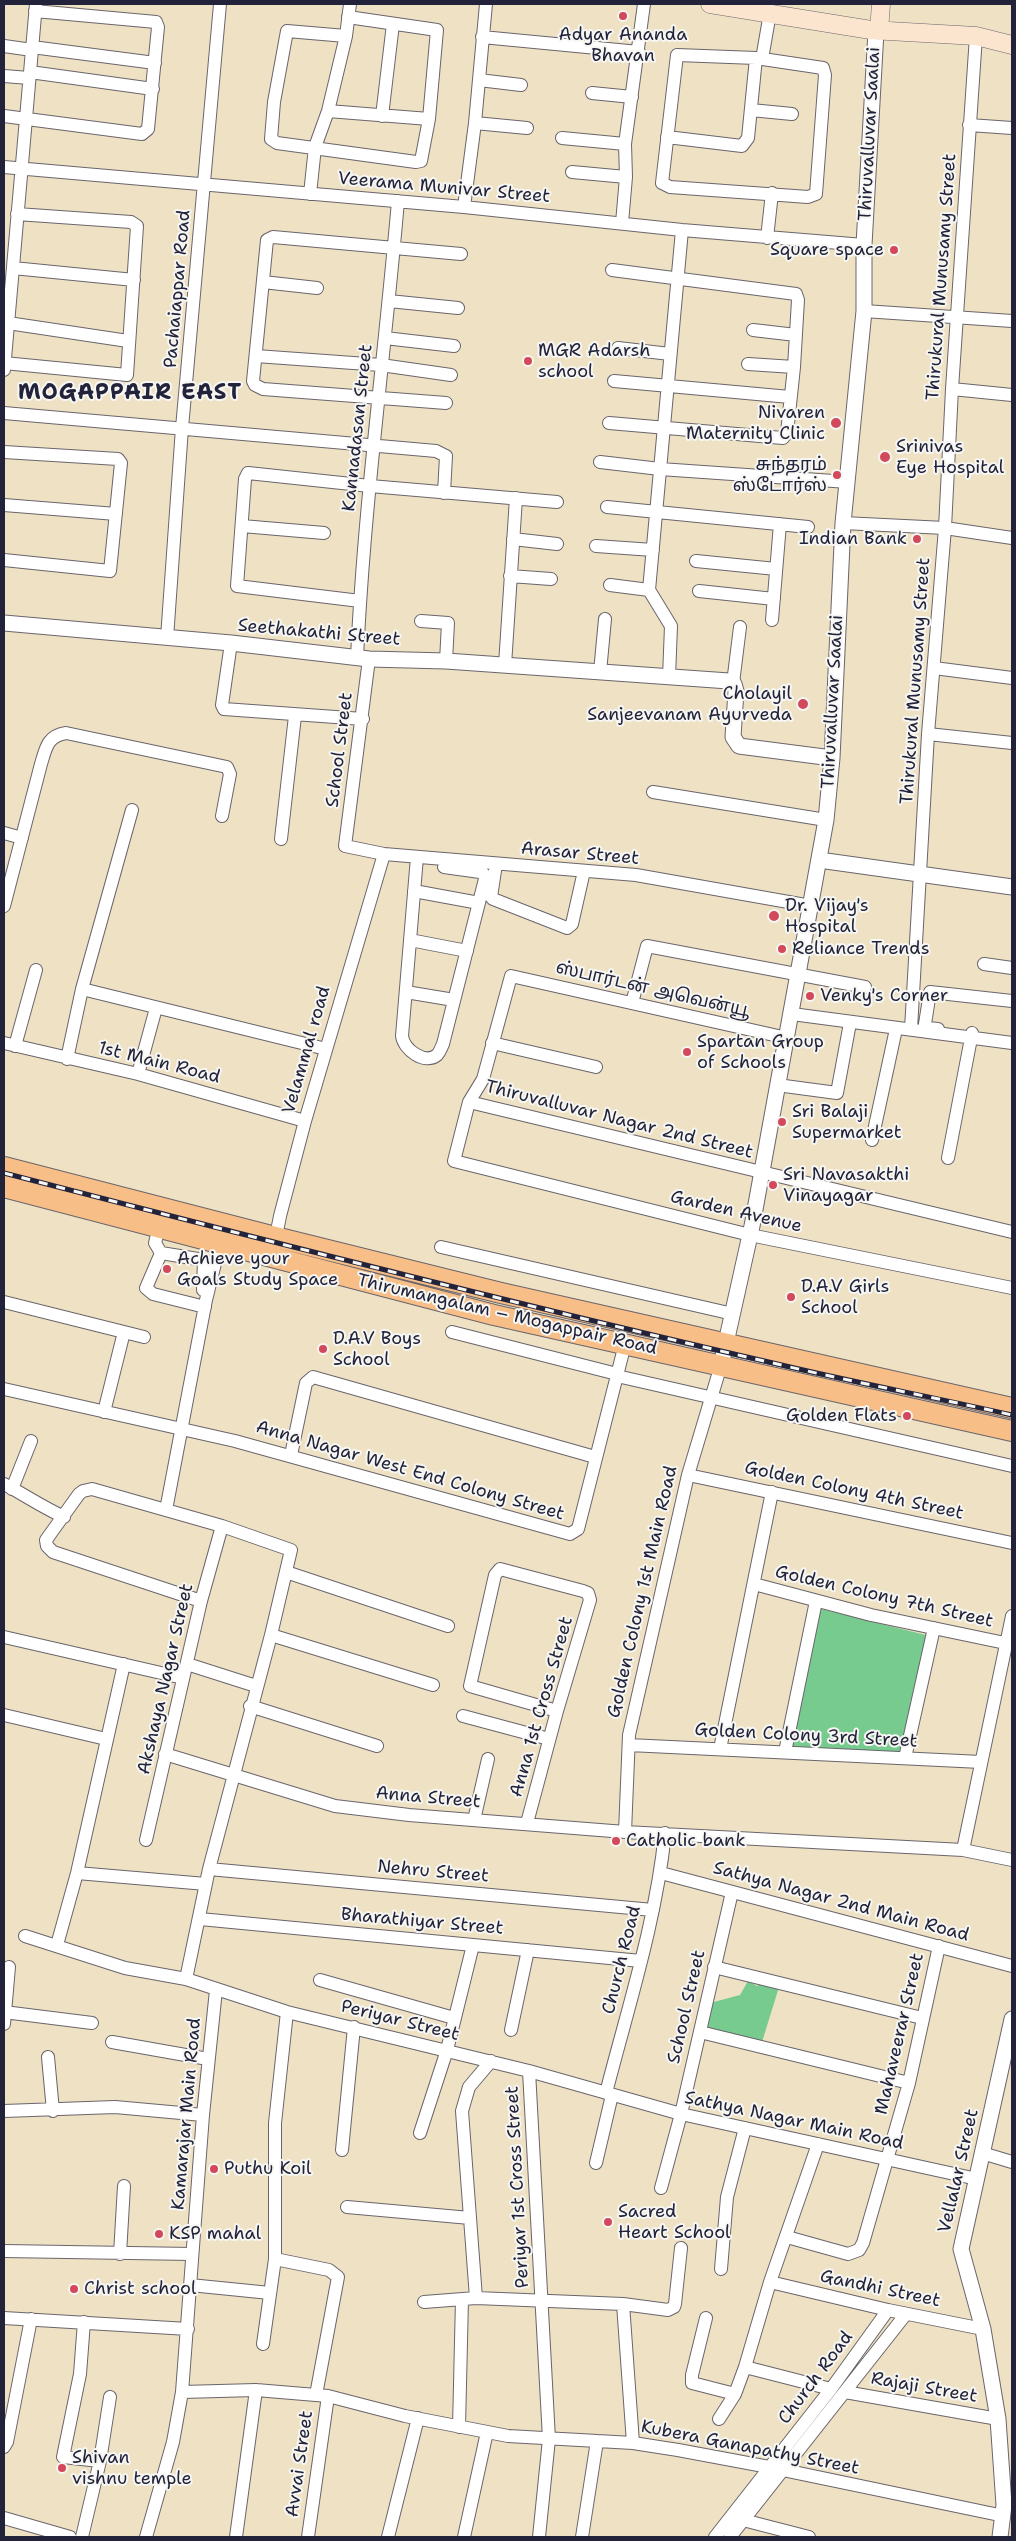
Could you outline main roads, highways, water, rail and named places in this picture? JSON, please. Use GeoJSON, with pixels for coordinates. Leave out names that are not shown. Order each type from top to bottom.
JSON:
{"type":"FeatureCollection","features":[{"type":"Feature","properties":{"kind":"main road"},"geometry":{"type":"LineString","coordinates":[[715,4],[765,10],[875,31],[976,36],[1012,45]]}},
{"type":"Feature","properties":{"kind":"main road","name":"Thiruvalluvar Saalai"},"geometry":{"type":"LineString","coordinates":[[873,4],[875,31]]}},
{"type":"Feature","properties":{"kind":"main road","name":"Thiruvalluvar Saalai"},"geometry":{"type":"LineString","coordinates":[[875,31],[881,4]]}},
{"type":"Feature","properties":{"kind":"main road","name":"Thirumangalam – Mogappair Road"},"geometry":{"type":"LineString","coordinates":[[4,1167],[275,1237],[501,1292],[1012,1408]]}},
{"type":"Feature","properties":{"kind":"main road","name":"Thirumangalam – Mogappair Road"},"geometry":{"type":"LineString","coordinates":[[4,1187],[494,1315],[1012,1431]]}},
{"type":"Feature","properties":{"kind":"railway"},"geometry":{"type":"LineString","coordinates":[[4,1173],[291,1247],[580,1318],[803,1370],[1012,1415]]}},
{"type":"Feature","properties":{"kind":"place","name":"Adyar Ananda Bhavan"},"geometry":{"type":"Point","coordinates":[623,16]}},
{"type":"Feature","properties":{"kind":"place","name":"Square space"},"geometry":{"type":"Point","coordinates":[894,250]}},
{"type":"Feature","properties":{"kind":"place","name":"MGR Adarsh school"},"geometry":{"type":"Point","coordinates":[528,361]}},
{"type":"Feature","properties":{"kind":"place","name":"Nivaren Maternity Clinic"},"geometry":{"type":"Point","coordinates":[836,423]}},
{"type":"Feature","properties":{"kind":"place","name":"Srinivas Eye Hospital"},"geometry":{"type":"Point","coordinates":[885,457]}},
{"type":"Feature","properties":{"kind":"place","name":"சுந்தரம் ஸ்டோர்ஸ்"},"geometry":{"type":"Point","coordinates":[837,475]}},
{"type":"Feature","properties":{"kind":"place","name":"Indian Bank"},"geometry":{"type":"Point","coordinates":[917,539]}},
{"type":"Feature","properties":{"kind":"place","name":"Cholayil Sanjeevanam Ayurveda"},"geometry":{"type":"Point","coordinates":[803,704]}},
{"type":"Feature","properties":{"kind":"place","name":"Dr. Vijay's Hospital"},"geometry":{"type":"Point","coordinates":[774,916]}},
{"type":"Feature","properties":{"kind":"place","name":"Reliance Trends"},"geometry":{"type":"Point","coordinates":[782,949]}},
{"type":"Feature","properties":{"kind":"place","name":"Venky's Corner"},"geometry":{"type":"Point","coordinates":[810,996]}},
{"type":"Feature","properties":{"kind":"place","name":"Spartan Group of Schools"},"geometry":{"type":"Point","coordinates":[687,1052]}},
{"type":"Feature","properties":{"kind":"place","name":"Sri Balaji Supermarket"},"geometry":{"type":"Point","coordinates":[782,1122]}},
{"type":"Feature","properties":{"kind":"place","name":"Sri Navasakthi Vinayagar"},"geometry":{"type":"Point","coordinates":[773,1185]}},
{"type":"Feature","properties":{"kind":"place","name":"Achieve your Goals Study Space"},"geometry":{"type":"Point","coordinates":[167,1269]}},
{"type":"Feature","properties":{"kind":"place","name":"D.A.V Girls School"},"geometry":{"type":"Point","coordinates":[791,1297]}},
{"type":"Feature","properties":{"kind":"place","name":"D.A.V Boys School"},"geometry":{"type":"Point","coordinates":[323,1349]}},
{"type":"Feature","properties":{"kind":"place","name":"Golden Flats"},"geometry":{"type":"Point","coordinates":[907,1416]}},
{"type":"Feature","properties":{"kind":"place","name":"Catholic bank"},"geometry":{"type":"Point","coordinates":[616,1841]}},
{"type":"Feature","properties":{"kind":"place","name":"Puthu Koil"},"geometry":{"type":"Point","coordinates":[214,2169]}},
{"type":"Feature","properties":{"kind":"place","name":"Sacred Heart School"},"geometry":{"type":"Point","coordinates":[608,2222]}},
{"type":"Feature","properties":{"kind":"place","name":"KSP mahal"},"geometry":{"type":"Point","coordinates":[159,2234]}},
{"type":"Feature","properties":{"kind":"place","name":"Christ school"},"geometry":{"type":"Point","coordinates":[74,2289]}},
{"type":"Feature","properties":{"kind":"place","name":"Shivan vishnu temple"},"geometry":{"type":"Point","coordinates":[62,2468]}},
{"type":"Feature","properties":{"kind":"district","name":"MOGAPPAIR EAST"},"geometry":{"type":"Point","coordinates":[130,393]}}]}
